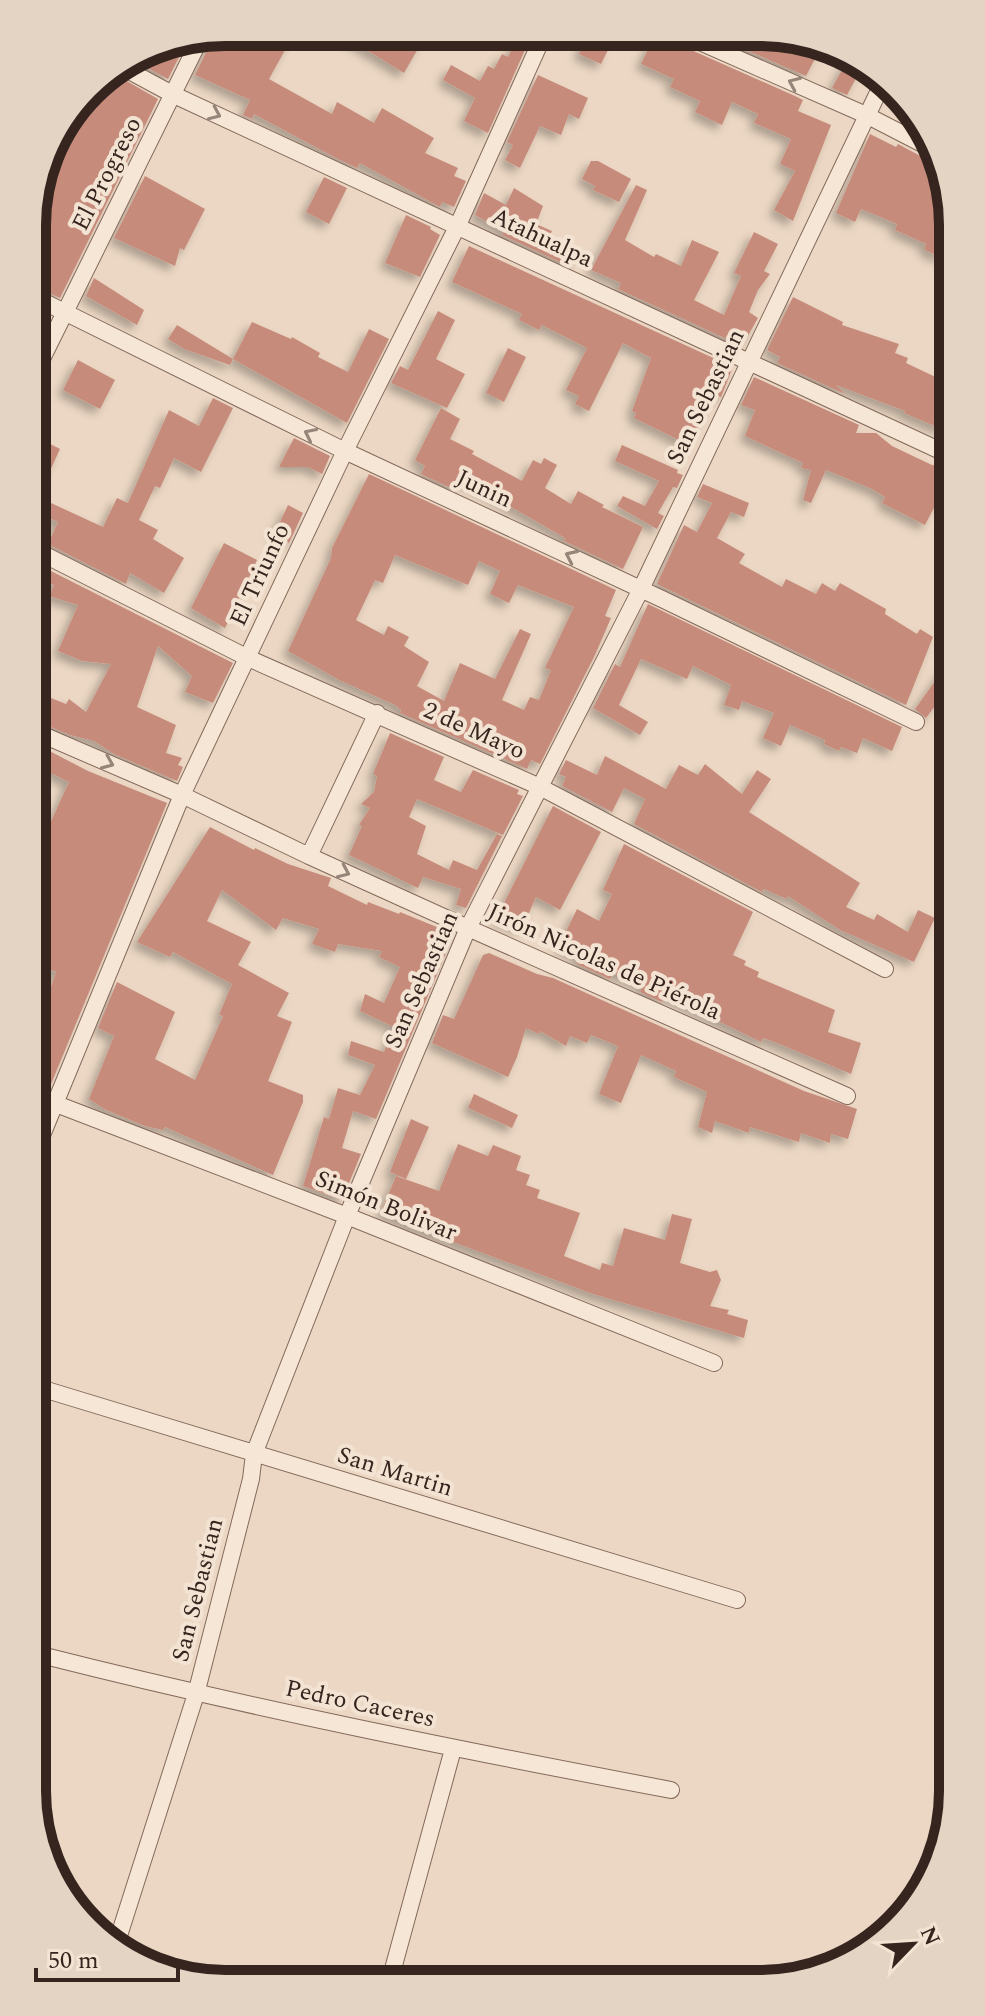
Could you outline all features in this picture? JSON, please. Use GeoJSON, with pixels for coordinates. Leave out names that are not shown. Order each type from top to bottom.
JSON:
{"type":"FeatureCollection","features":[{"type":"Feature","properties":{"kind":"street","name":"El Triunfo"},"geometry":{"type":"LineString","coordinates":[[46,1100],[182,795],[345,451],[458,225],[539,46]]}},
{"type":"Feature","properties":{"kind":"street"},"geometry":{"type":"LineString","coordinates":[[709,46],[866,115],[919,142]]}},
{"type":"Feature","properties":{"kind":"street","name":"El Progreso"},"geometry":{"type":"LineString","coordinates":[[46,350],[195,49]]}},
{"type":"Feature","properties":{"kind":"street","name":"Atahualpa"},"geometry":{"type":"LineString","coordinates":[[131,72],[174,95],[939,450]]}},
{"type":"Feature","properties":{"kind":"street","name":"San Sebastian"},"geometry":{"type":"LineString","coordinates":[[119,1935],[196,1694],[251,1479],[254,1454],[347,1216],[468,928],[641,589],[879,91]]}},
{"type":"Feature","properties":{"kind":"street","name":"Junin"},"geometry":{"type":"LineString","coordinates":[[46,303],[345,451],[916,722]]}},
{"type":"Feature","properties":{"kind":"street","name":"2 de Mayo"},"geometry":{"type":"LineString","coordinates":[[46,556],[248,658],[540,787],[885,969]]}},
{"type":"Feature","properties":{"kind":"street"},"geometry":{"type":"LineString","coordinates":[[309,856],[377,713]]}},
{"type":"Feature","properties":{"kind":"street","name":"Jirón Nicolas de Piérola"},"geometry":{"type":"LineString","coordinates":[[46,736],[847,1096]]}},
{"type":"Feature","properties":{"kind":"street","name":"Simón Bolivar"},"geometry":{"type":"LineString","coordinates":[[46,1100],[714,1363]]}},
{"type":"Feature","properties":{"kind":"street","name":"San Martin"},"geometry":{"type":"LineString","coordinates":[[46,1390],[737,1600]]}},
{"type":"Feature","properties":{"kind":"street","name":"Pedro Caceres"},"geometry":{"type":"LineString","coordinates":[[46,1656],[196,1694],[453,1749],[671,1790]]}},
{"type":"Feature","properties":{"kind":"street"},"geometry":{"type":"LineString","coordinates":[[393,1970],[453,1749]]}},
{"type":"Feature","properties":{"kind":"building"},"geometry":{"type":"Polygon","coordinates":[[[287,46],[269,79],[332,114],[337,102],[374,123],[382,108],[434,138],[425,153],[458,168],[454,176],[466,181],[454,207],[442,202],[440,207],[360,163],[357,168],[254,114],[252,119],[243,115],[250,100],[195,75],[208,47],[287,46]]]}},
{"type":"Feature","properties":{"kind":"building"},"geometry":{"type":"Polygon","coordinates":[[[360,46],[420,46],[404,73],[360,46]]]}},
{"type":"Feature","properties":{"kind":"building"},"geometry":{"type":"Polygon","coordinates":[[[514,46],[527,46],[488,133],[464,121],[475,98],[443,80],[451,65],[480,81],[488,66],[494,69],[502,54],[508,57],[514,46]]]}},
{"type":"Feature","properties":{"kind":"building"},"geometry":{"type":"Polygon","coordinates":[[[582,46],[604,46],[608,50],[601,64],[579,54],[582,46]]]}},
{"type":"Feature","properties":{"kind":"building"},"geometry":{"type":"Polygon","coordinates":[[[650,46],[682,46],[803,100],[798,111],[831,125],[793,221],[774,210],[795,171],[780,164],[791,139],[754,123],[758,114],[732,102],[722,125],[695,112],[700,101],[670,87],[674,79],[641,64],[650,46]]]}},
{"type":"Feature","properties":{"kind":"building"},"geometry":{"type":"Polygon","coordinates":[[[737,46],[795,49],[817,55],[806,76],[737,46]]]}},
{"type":"Feature","properties":{"kind":"building"},"geometry":{"type":"Polygon","coordinates":[[[182,51],[168,79],[143,66],[182,51]]]}},
{"type":"Feature","properties":{"kind":"building"},"geometry":{"type":"Polygon","coordinates":[[[844,67],[858,75],[847,95],[832,88],[844,67]]]}},
{"type":"Feature","properties":{"kind":"building"},"geometry":{"type":"Polygon","coordinates":[[[538,75],[588,98],[579,119],[569,114],[561,135],[540,126],[520,168],[505,160],[513,145],[507,142],[538,75]]]}},
{"type":"Feature","properties":{"kind":"building"},"geometry":{"type":"Polygon","coordinates":[[[122,78],[158,99],[60,298],[46,292],[46,213],[52,178],[76,125],[90,107],[122,78]]]}},
{"type":"Feature","properties":{"kind":"building"},"geometry":{"type":"Polygon","coordinates":[[[870,134],[896,147],[898,144],[927,159],[930,167],[937,201],[939,257],[924,249],[926,244],[895,230],[897,224],[861,209],[855,222],[836,213],[870,134]]]}},
{"type":"Feature","properties":{"kind":"building"},"geometry":{"type":"Polygon","coordinates":[[[591,161],[598,161],[631,179],[619,202],[593,190],[595,186],[582,179],[591,161]]]}},
{"type":"Feature","properties":{"kind":"building"},"geometry":{"type":"Polygon","coordinates":[[[145,176],[205,209],[184,250],[180,248],[175,266],[114,238],[145,176]]]}},
{"type":"Feature","properties":{"kind":"building"},"geometry":{"type":"Polygon","coordinates":[[[324,177],[347,188],[329,224],[306,212],[324,177]]]}},
{"type":"Feature","properties":{"kind":"building"},"geometry":{"type":"Polygon","coordinates":[[[636,185],[647,190],[625,240],[654,257],[656,254],[681,266],[692,240],[719,252],[694,300],[724,315],[741,276],[734,273],[754,232],[778,244],[764,271],[770,274],[758,290],[749,312],[758,318],[742,346],[618,289],[621,283],[591,270],[636,185]]]}},
{"type":"Feature","properties":{"kind":"building"},"geometry":{"type":"Polygon","coordinates":[[[514,188],[543,206],[536,224],[552,231],[549,237],[578,250],[571,267],[502,235],[504,231],[475,215],[484,193],[506,205],[514,188]]]}},
{"type":"Feature","properties":{"kind":"building"},"geometry":{"type":"Polygon","coordinates":[[[406,215],[440,235],[420,277],[385,263],[406,215]]]}},
{"type":"Feature","properties":{"kind":"building"},"geometry":{"type":"Polygon","coordinates":[[[469,246],[733,367],[721,397],[715,395],[689,445],[634,418],[636,413],[632,411],[651,358],[623,343],[589,411],[575,404],[579,396],[566,390],[587,348],[542,325],[539,330],[519,320],[522,314],[452,282],[469,246]]]}},
{"type":"Feature","properties":{"kind":"building"},"geometry":{"type":"Polygon","coordinates":[[[94,278],[144,310],[137,325],[86,296],[94,278]]]}},
{"type":"Feature","properties":{"kind":"building"},"geometry":{"type":"Polygon","coordinates":[[[793,297],[843,322],[842,325],[899,344],[895,353],[908,358],[906,363],[939,379],[939,428],[905,411],[836,385],[845,394],[777,363],[780,357],[767,350],[793,297]]]}},
{"type":"Feature","properties":{"kind":"building"},"geometry":{"type":"Polygon","coordinates":[[[438,311],[455,320],[436,359],[465,374],[447,408],[391,383],[400,366],[408,370],[438,311]]]}},
{"type":"Feature","properties":{"kind":"building"},"geometry":{"type":"Polygon","coordinates":[[[252,322],[292,337],[320,353],[318,357],[348,372],[369,329],[389,339],[347,423],[233,359],[252,322]]]}},
{"type":"Feature","properties":{"kind":"building"},"geometry":{"type":"Polygon","coordinates":[[[177,325],[233,359],[230,365],[184,349],[168,339],[177,325]]]}},
{"type":"Feature","properties":{"kind":"building"},"geometry":{"type":"Polygon","coordinates":[[[508,348],[526,357],[504,402],[486,393],[508,348]]]}},
{"type":"Feature","properties":{"kind":"building"},"geometry":{"type":"Polygon","coordinates":[[[78,360],[115,380],[100,409],[63,390],[78,360]]]}},
{"type":"Feature","properties":{"kind":"building"},"geometry":{"type":"Polygon","coordinates":[[[754,377],[859,425],[856,433],[876,433],[892,446],[939,466],[939,500],[925,525],[882,503],[885,497],[872,489],[826,470],[811,503],[803,500],[811,470],[801,468],[803,463],[745,436],[755,410],[741,405],[754,377]]]}},
{"type":"Feature","properties":{"kind":"building"},"geometry":{"type":"Polygon","coordinates":[[[213,398],[233,408],[201,472],[174,458],[160,488],[155,486],[139,520],[158,530],[153,539],[184,558],[164,593],[130,573],[126,584],[48,544],[58,522],[46,516],[46,501],[103,527],[117,498],[128,503],[169,410],[199,426],[213,398]]]}},
{"type":"Feature","properties":{"kind":"building"},"geometry":{"type":"Polygon","coordinates":[[[441,408],[460,419],[450,439],[474,451],[472,454],[522,481],[533,460],[541,464],[544,458],[557,465],[545,488],[571,504],[578,491],[643,527],[623,569],[564,541],[565,538],[461,478],[455,490],[421,474],[425,466],[415,460],[441,408]]]}},
{"type":"Feature","properties":{"kind":"building"},"geometry":{"type":"Polygon","coordinates":[[[294,438],[330,456],[322,474],[308,467],[279,467],[294,438]]]}},
{"type":"Feature","properties":{"kind":"building"},"geometry":{"type":"Polygon","coordinates":[[[46,442],[60,449],[46,480],[46,442]]]}},
{"type":"Feature","properties":{"kind":"building"},"geometry":{"type":"Polygon","coordinates":[[[622,445],[683,475],[658,513],[664,516],[657,529],[617,506],[623,496],[645,506],[659,481],[615,461],[622,445]]]}},
{"type":"Feature","properties":{"kind":"building"},"geometry":{"type":"Polygon","coordinates":[[[369,474],[616,590],[605,616],[611,618],[595,655],[540,764],[531,760],[527,769],[400,713],[401,710],[395,705],[339,680],[288,651],[331,558],[332,548],[369,474]],[[395,555],[383,583],[375,580],[356,620],[384,635],[388,626],[409,637],[404,646],[429,662],[417,686],[444,701],[460,663],[495,679],[520,629],[531,634],[502,700],[524,710],[530,697],[539,700],[551,670],[545,668],[574,607],[518,585],[509,603],[490,594],[500,571],[479,561],[468,585],[395,555]]]}},
{"type":"Feature","properties":{"kind":"building"},"geometry":{"type":"Polygon","coordinates":[[[703,484],[749,503],[744,517],[731,512],[717,538],[745,554],[739,563],[782,587],[786,579],[816,594],[822,583],[835,591],[840,583],[886,609],[885,614],[917,634],[920,629],[933,637],[906,705],[657,584],[684,525],[697,532],[712,503],[697,497],[703,484]]]}},
{"type":"Feature","properties":{"kind":"building"},"geometry":{"type":"Polygon","coordinates":[[[288,505],[303,513],[289,543],[274,535],[288,505]]]}},
{"type":"Feature","properties":{"kind":"building"},"geometry":{"type":"Polygon","coordinates":[[[224,543],[257,560],[225,628],[191,608],[224,543]]]}},
{"type":"Feature","properties":{"kind":"building"},"geometry":{"type":"Polygon","coordinates":[[[46,569],[233,663],[213,703],[185,692],[192,676],[158,646],[137,707],[176,725],[166,753],[182,758],[178,765],[183,767],[177,781],[114,754],[94,741],[46,725],[46,696],[66,704],[69,699],[86,712],[111,664],[82,661],[58,651],[78,605],[49,596],[54,585],[46,582],[46,569]]]}},
{"type":"Feature","properties":{"kind":"building"},"geometry":{"type":"Polygon","coordinates":[[[648,604],[902,727],[892,751],[863,738],[857,753],[841,747],[839,751],[824,744],[825,740],[790,725],[781,746],[763,738],[774,713],[742,701],[739,710],[724,705],[731,685],[693,666],[687,679],[641,659],[619,705],[648,722],[640,735],[593,708],[615,664],[620,667],[648,604]]]}},
{"type":"Feature","properties":{"kind":"building"},"geometry":{"type":"Polygon","coordinates":[[[939,676],[939,700],[926,718],[915,709],[939,676]]]}},
{"type":"Feature","properties":{"kind":"building"},"geometry":{"type":"Polygon","coordinates":[[[390,733],[444,757],[434,780],[461,792],[473,770],[519,790],[517,794],[523,796],[503,835],[417,799],[409,817],[426,826],[417,854],[449,870],[453,860],[477,870],[497,834],[502,836],[466,908],[456,905],[461,889],[423,877],[418,888],[349,855],[362,826],[359,825],[370,808],[361,804],[374,792],[377,776],[373,774],[390,733]]]}},
{"type":"Feature","properties":{"kind":"building"},"geometry":{"type":"Polygon","coordinates":[[[46,749],[88,771],[167,803],[49,1089],[46,1088],[46,1001],[56,972],[46,968],[46,832],[69,782],[46,771],[46,749]]]}},
{"type":"Feature","properties":{"kind":"building"},"geometry":{"type":"Polygon","coordinates":[[[605,756],[666,789],[679,765],[698,775],[705,764],[742,794],[757,770],[771,779],[749,812],[860,883],[846,907],[874,920],[877,914],[908,932],[918,910],[935,918],[914,962],[840,930],[788,896],[787,899],[764,889],[762,892],[634,824],[645,799],[624,788],[612,812],[562,786],[566,777],[559,774],[566,760],[597,775],[605,756]]]}},
{"type":"Feature","properties":{"kind":"building"},"geometry":{"type":"Polygon","coordinates":[[[553,806],[601,832],[560,910],[536,897],[522,929],[496,919],[553,806]]]}},
{"type":"Feature","properties":{"kind":"building"},"geometry":{"type":"Polygon","coordinates":[[[210,827],[254,850],[331,878],[328,886],[367,905],[368,902],[400,912],[454,934],[376,1119],[353,1111],[342,1148],[361,1154],[342,1200],[303,1186],[324,1117],[329,1119],[338,1088],[360,1095],[375,1065],[348,1055],[351,1041],[384,1052],[394,1027],[360,1011],[365,994],[384,1003],[400,967],[379,957],[382,951],[338,944],[335,952],[312,944],[319,929],[283,918],[276,930],[222,890],[207,921],[251,942],[238,965],[289,993],[277,1016],[292,1022],[268,1081],[303,1095],[303,1102],[273,1175],[165,1127],[163,1130],[145,1126],[104,1109],[89,1099],[114,1036],[98,1028],[117,982],[175,1012],[155,1059],[195,1080],[223,1016],[219,1015],[232,984],[173,952],[170,957],[137,942],[210,827]]]}},
{"type":"Feature","properties":{"kind":"building"},"geometry":{"type":"Polygon","coordinates":[[[624,844],[753,912],[733,955],[759,972],[757,977],[835,1010],[828,1032],[861,1043],[851,1074],[763,1038],[761,1042],[665,995],[662,1002],[640,992],[643,986],[613,973],[610,979],[577,964],[580,958],[559,946],[577,909],[599,921],[612,894],[603,890],[624,844]]]}},
{"type":"Feature","properties":{"kind":"building"},"geometry":{"type":"Polygon","coordinates":[[[489,953],[553,978],[804,1091],[857,1109],[848,1139],[831,1134],[830,1143],[801,1133],[799,1142],[750,1127],[749,1133],[715,1121],[712,1133],[698,1127],[707,1092],[674,1077],[676,1071],[641,1055],[621,1103],[599,1094],[618,1046],[591,1035],[587,1043],[570,1036],[566,1046],[540,1031],[539,1034],[526,1028],[508,1077],[432,1043],[443,1015],[454,1019],[483,955],[489,953]]]}},
{"type":"Feature","properties":{"kind":"building"},"geometry":{"type":"Polygon","coordinates":[[[474,1094],[518,1115],[512,1128],[468,1108],[474,1094]]]}},
{"type":"Feature","properties":{"kind":"building"},"geometry":{"type":"Polygon","coordinates":[[[411,1119],[429,1127],[406,1179],[390,1172],[411,1119]]]}},
{"type":"Feature","properties":{"kind":"building"},"geometry":{"type":"Polygon","coordinates":[[[458,1144],[488,1156],[493,1145],[521,1156],[516,1170],[530,1175],[526,1185],[540,1190],[537,1198],[580,1213],[564,1256],[600,1270],[602,1263],[613,1266],[624,1228],[665,1240],[672,1214],[692,1219],[680,1263],[710,1272],[717,1270],[721,1280],[710,1306],[729,1310],[727,1314],[748,1320],[744,1338],[593,1294],[410,1226],[381,1212],[396,1176],[439,1191],[458,1144]]]}}]}
